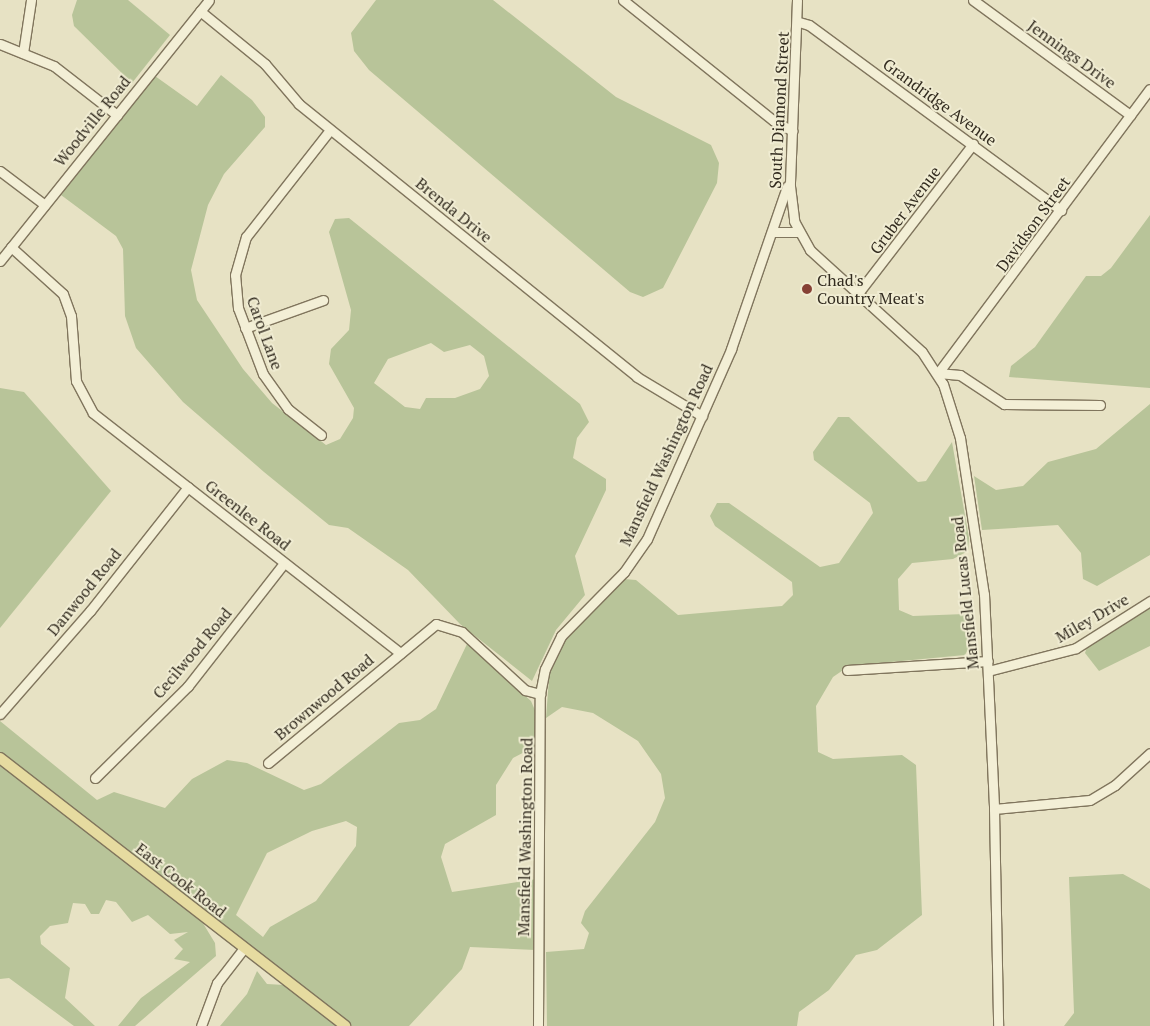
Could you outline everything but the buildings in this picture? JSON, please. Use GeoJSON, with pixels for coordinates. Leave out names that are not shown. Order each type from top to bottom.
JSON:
{"type":"FeatureCollection","features":[{"type":"Feature","properties":{"kind":"main road","name":"East Cook Road"},"geometry":{"type":"LineString","coordinates":[[0,758],[345,1026]]}},
{"type":"Feature","properties":{"kind":"street"},"geometry":{"type":"LineString","coordinates":[[23,53],[32,0]]}},
{"type":"Feature","properties":{"kind":"street","name":"Woodville Road"},"geometry":{"type":"LineString","coordinates":[[0,261],[209,0]]}},
{"type":"Feature","properties":{"kind":"street"},"geometry":{"type":"LineString","coordinates":[[623,0],[774,121],[793,131]]}},
{"type":"Feature","properties":{"kind":"street","name":"South Diamond Street"},"geometry":{"type":"LineString","coordinates":[[794,221],[790,173],[799,22],[797,0]]}},
{"type":"Feature","properties":{"kind":"street","name":"Jennings Drive"},"geometry":{"type":"LineString","coordinates":[[973,0],[1130,115]]}},
{"type":"Feature","properties":{"kind":"street","name":"Brenda Drive"},"geometry":{"type":"LineString","coordinates":[[200,11],[258,58],[292,98],[330,130],[637,377],[702,416]]}},
{"type":"Feature","properties":{"kind":"street","name":"Grandridge Avenue"},"geometry":{"type":"LineString","coordinates":[[799,22],[1062,210]]}},
{"type":"Feature","properties":{"kind":"street"},"geometry":{"type":"LineString","coordinates":[[0,44],[64,72],[117,115]]}},
{"type":"Feature","properties":{"kind":"street","name":"Davidson Street"},"geometry":{"type":"LineString","coordinates":[[938,373],[1062,210],[1150,89]]}},
{"type":"Feature","properties":{"kind":"street","name":"Carol Lane"},"geometry":{"type":"LineString","coordinates":[[321,435],[274,393],[245,328],[235,287],[241,250],[330,130]]}},
{"type":"Feature","properties":{"kind":"street","name":"Gruber Avenue"},"geometry":{"type":"LineString","coordinates":[[859,292],[972,144]]}},
{"type":"Feature","properties":{"kind":"street"},"geometry":{"type":"LineString","coordinates":[[0,170],[45,205]]}},
{"type":"Feature","properties":{"kind":"street","name":"Mansfield Washington Road"},"geometry":{"type":"LineString","coordinates":[[538,1026],[540,694],[556,644],[640,549],[702,416],[773,232],[790,173]]}},
{"type":"Feature","properties":{"kind":"street","name":"Mansfield Lucas Road"},"geometry":{"type":"LineString","coordinates":[[794,221],[798,232],[810,250],[904,331],[938,373],[955,418],[982,571],[994,809],[998,1026]]}},
{"type":"Feature","properties":{"kind":"street"},"geometry":{"type":"LineString","coordinates":[[773,232],[798,232]]}},
{"type":"Feature","properties":{"kind":"street","name":"Greenlee Road"},"geometry":{"type":"LineString","coordinates":[[11,247],[63,294],[71,316],[76,382],[86,402],[104,422],[400,653]]}},
{"type":"Feature","properties":{"kind":"street"},"geometry":{"type":"LineString","coordinates":[[245,328],[323,300]]}},
{"type":"Feature","properties":{"kind":"street"},"geometry":{"type":"LineString","coordinates":[[938,373],[960,374],[1004,404],[1100,405]]}},
{"type":"Feature","properties":{"kind":"street","name":"Danwood Road"},"geometry":{"type":"LineString","coordinates":[[0,714],[90,611],[188,486]]}},
{"type":"Feature","properties":{"kind":"street","name":"Cecilwood Road"},"geometry":{"type":"LineString","coordinates":[[95,778],[188,686],[284,563]]}},
{"type":"Feature","properties":{"kind":"street","name":"Miley Drive"},"geometry":{"type":"LineString","coordinates":[[847,670],[988,666],[1076,648],[1150,601]]}},
{"type":"Feature","properties":{"kind":"street"},"geometry":{"type":"LineString","coordinates":[[400,653],[430,627],[448,625],[469,638],[525,690],[540,694]]}},
{"type":"Feature","properties":{"kind":"street","name":"Brownwood Road"},"geometry":{"type":"LineString","coordinates":[[268,764],[400,653]]}},
{"type":"Feature","properties":{"kind":"street"},"geometry":{"type":"LineString","coordinates":[[994,809],[1072,805],[1098,797],[1150,753]]}},
{"type":"Feature","properties":{"kind":"street"},"geometry":{"type":"LineString","coordinates":[[201,1026],[218,983],[244,948]]}},
{"type":"Feature","properties":{"kind":"green space"},"geometry":{"type":"Polygon","coordinates":[[[77,0],[128,0],[170,35],[132,83],[74,26],[72,15],[77,0]]]}},
{"type":"Feature","properties":{"kind":"green space"},"geometry":{"type":"Polygon","coordinates":[[[376,0],[493,0],[616,97],[711,145],[719,163],[717,183],[663,288],[643,297],[630,292],[369,70],[354,51],[351,33],[376,0]]]}},
{"type":"Feature","properties":{"kind":"green space"},"geometry":{"type":"Polygon","coordinates":[[[221,75],[252,100],[265,117],[265,127],[224,174],[208,205],[191,270],[197,300],[243,369],[272,403],[326,445],[340,439],[353,418],[354,408],[329,364],[331,349],[349,330],[351,310],[329,232],[335,219],[349,218],[580,404],[589,422],[577,438],[573,458],[606,479],[606,490],[575,556],[585,595],[556,630],[532,681],[460,624],[408,570],[348,528],[329,525],[264,472],[183,402],[136,348],[125,316],[123,249],[116,236],[61,195],[155,76],[197,106],[221,75]],[[431,343],[388,359],[374,383],[405,407],[420,409],[426,398],[455,398],[480,389],[489,376],[484,356],[470,345],[444,352],[431,343]]]}},
{"type":"Feature","properties":{"kind":"green space"},"geometry":{"type":"Polygon","coordinates":[[[1150,215],[1150,388],[1009,377],[1011,366],[1035,347],[1086,276],[1101,276],[1111,268],[1150,215]]]}},
{"type":"Feature","properties":{"kind":"green space"},"geometry":{"type":"Polygon","coordinates":[[[0,388],[24,392],[111,491],[0,628],[0,388]]]}},
{"type":"Feature","properties":{"kind":"green space"},"geometry":{"type":"Polygon","coordinates":[[[1150,404],[1150,555],[1097,586],[1083,579],[1081,553],[1058,525],[982,530],[974,476],[996,490],[1023,486],[1048,462],[1096,449],[1150,404]]]}},
{"type":"Feature","properties":{"kind":"green space"},"geometry":{"type":"Polygon","coordinates":[[[838,417],[849,417],[918,482],[926,481],[952,442],[969,538],[968,551],[953,559],[912,563],[898,579],[899,610],[913,616],[965,614],[974,626],[973,639],[965,655],[849,666],[833,677],[816,706],[818,752],[833,759],[902,755],[916,765],[922,915],[877,950],[856,955],[829,990],[799,1012],[797,1026],[547,1026],[546,952],[584,949],[589,933],[581,923],[585,911],[655,822],[665,798],[661,774],[638,741],[593,713],[562,707],[546,718],[550,665],[558,646],[624,579],[636,580],[678,615],[782,606],[793,595],[792,582],[715,526],[710,516],[717,503],[729,503],[820,567],[839,563],[873,513],[870,503],[814,460],[813,452],[838,417]]]}},
{"type":"Feature","properties":{"kind":"green space"},"geometry":{"type":"Polygon","coordinates":[[[1150,605],[1150,646],[1099,671],[1085,653],[1088,644],[1150,605]]]}},
{"type":"Feature","properties":{"kind":"green space"},"geometry":{"type":"Polygon","coordinates":[[[467,644],[531,701],[540,722],[536,746],[513,758],[496,785],[496,815],[445,844],[441,857],[452,892],[537,879],[535,950],[470,947],[462,969],[409,1026],[352,1026],[0,753],[0,721],[97,800],[114,792],[165,808],[192,779],[227,760],[247,763],[304,790],[321,784],[399,723],[420,720],[436,709],[467,644]],[[346,821],[312,831],[267,853],[236,915],[263,937],[270,927],[316,901],[356,846],[357,827],[346,821]]]}},
{"type":"Feature","properties":{"kind":"green space"},"geometry":{"type":"Polygon","coordinates":[[[0,764],[201,920],[215,943],[216,956],[135,1026],[118,1026],[141,998],[190,962],[174,959],[183,949],[174,940],[188,932],[170,934],[148,915],[132,922],[116,902],[106,900],[99,914],[91,914],[85,904],[73,903],[68,923],[50,926],[40,936],[41,944],[70,968],[65,998],[95,1026],[74,1026],[9,978],[0,979],[0,764]]]}},
{"type":"Feature","properties":{"kind":"green space"},"geometry":{"type":"Polygon","coordinates":[[[1123,874],[1150,889],[1150,1026],[1064,1026],[1074,1013],[1069,877],[1123,874]]]}},
{"type":"Feature","properties":{"kind":"green space"},"geometry":{"type":"Polygon","coordinates":[[[257,971],[267,984],[284,985],[337,1026],[220,1026],[247,994],[257,971]]]}},
{"type":"Feature","properties":{"kind":"place","name":"Chad's Country Meat's"},"geometry":{"type":"Point","coordinates":[807,289]}}]}
